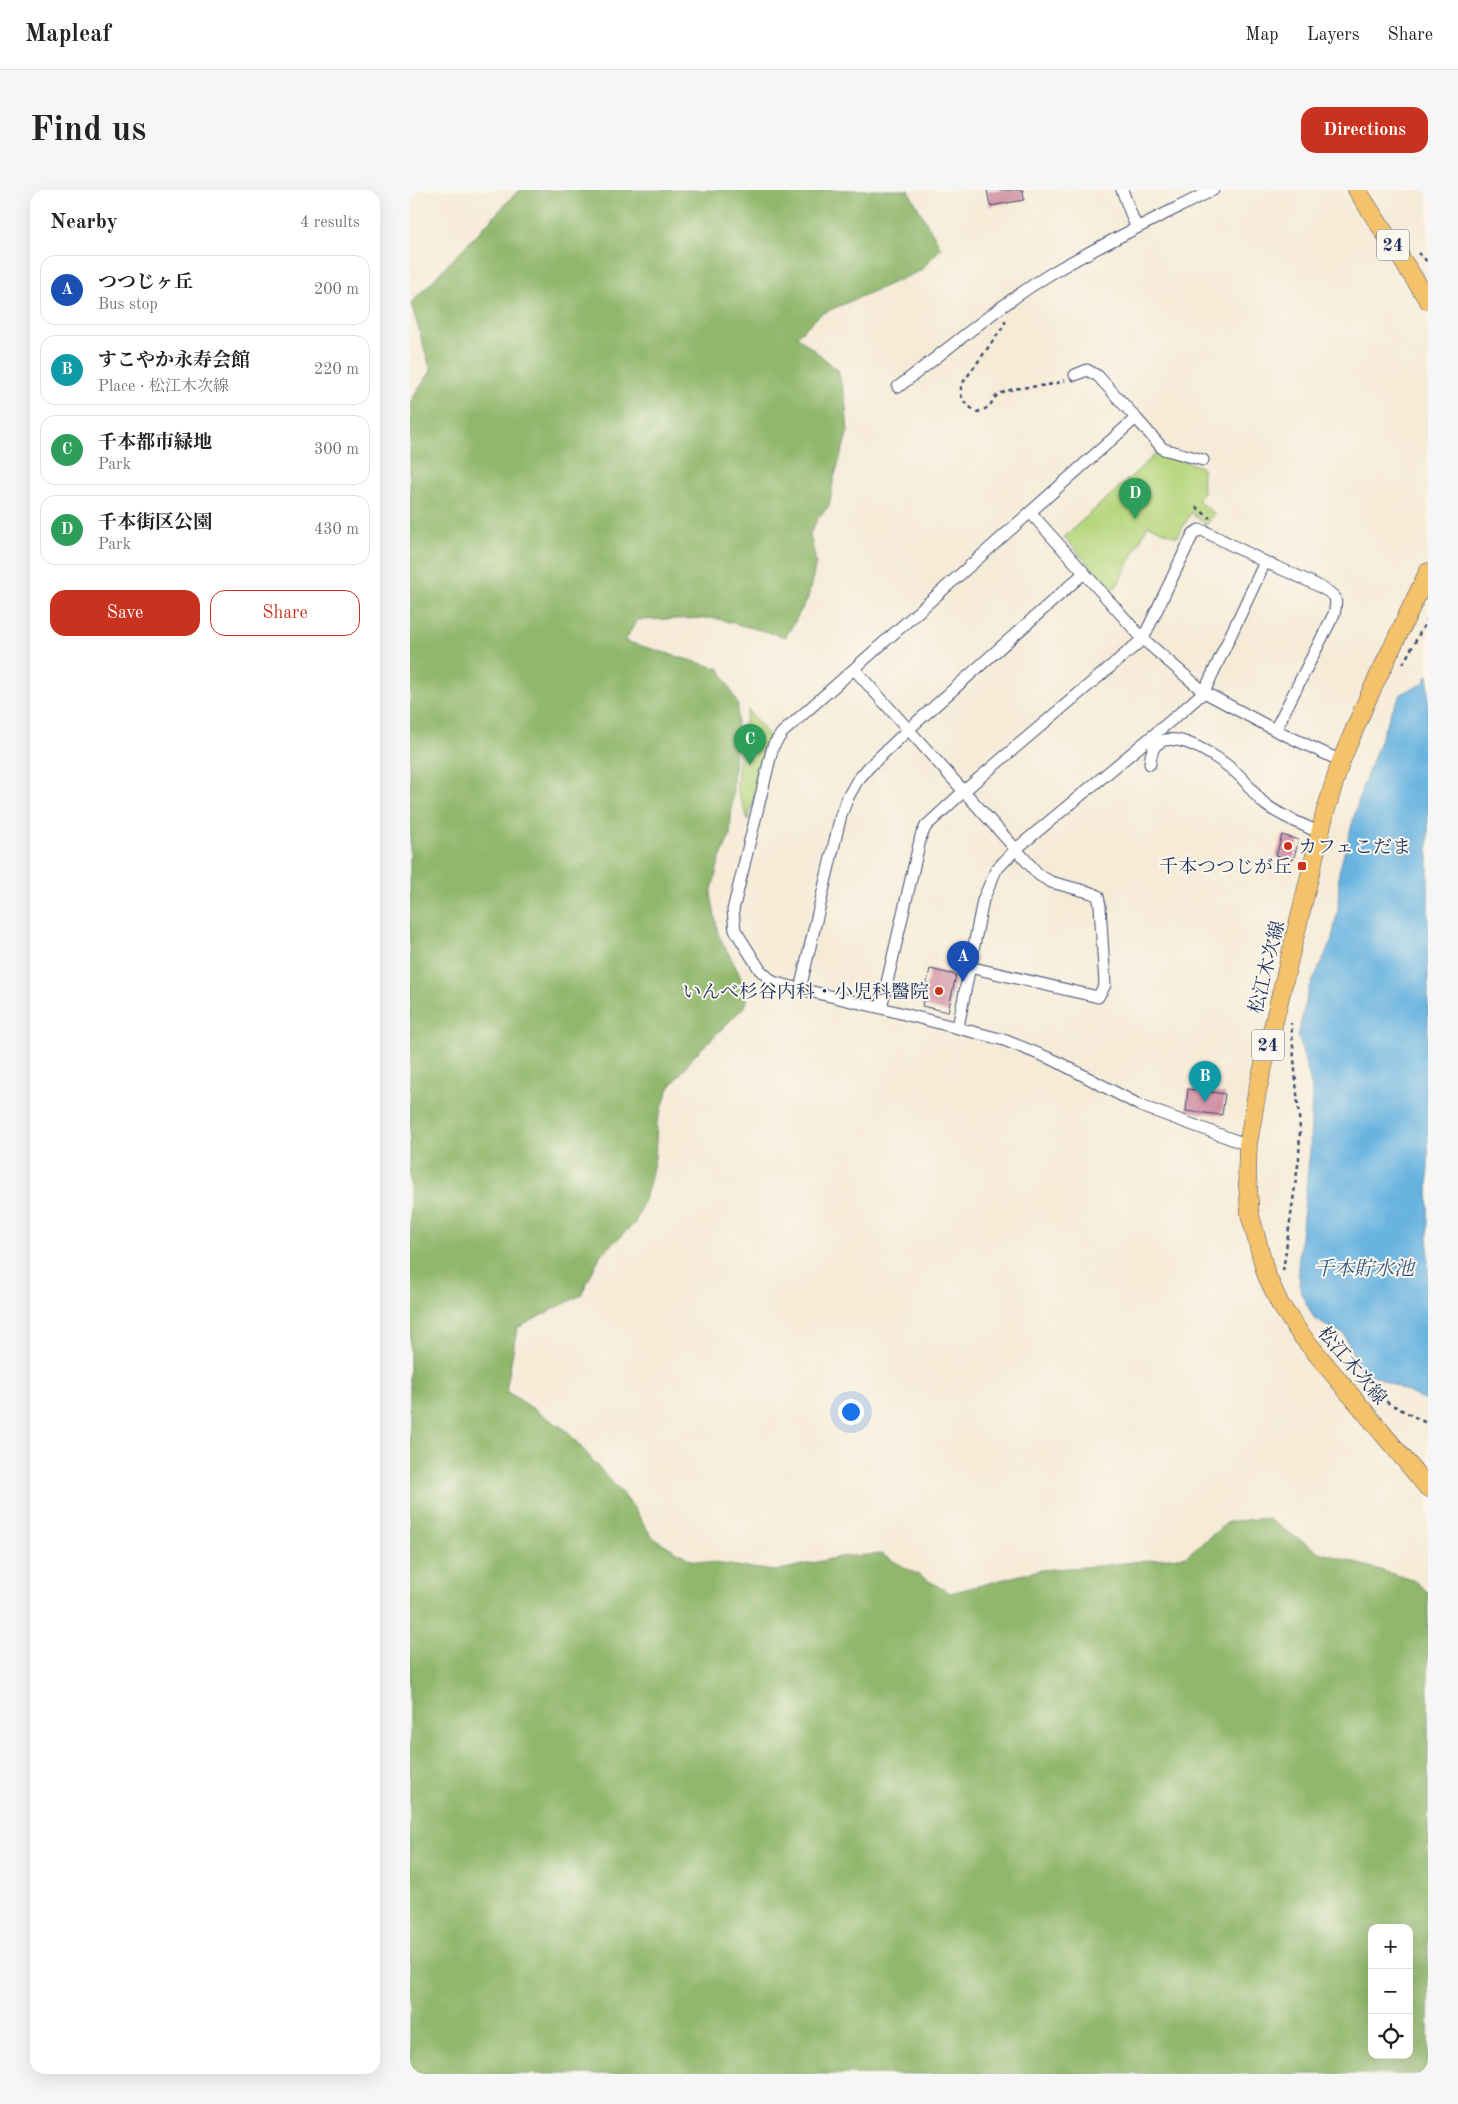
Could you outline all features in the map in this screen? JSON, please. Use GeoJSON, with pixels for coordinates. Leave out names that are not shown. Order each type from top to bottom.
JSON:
{"type":"FeatureCollection","features":[{"type":"Feature","properties":{"kind":"main road","name":"24"},"geometry":{"type":"LineString","coordinates":[[1356,190],[1428,300]]}},
{"type":"Feature","properties":{"kind":"main road","name":"松江木次線"},"geometry":{"type":"LineString","coordinates":[[1428,572],[1367,700],[1341,761],[1320,833],[1257,1092],[1248,1145],[1247,1173],[1250,1215],[1266,1274],[1280,1304],[1314,1351],[1428,1488]]}},
{"type":"Feature","properties":{"kind":"street"},"geometry":{"type":"LineString","coordinates":[[1122,190],[1136,227]]}},
{"type":"Feature","properties":{"kind":"street"},"geometry":{"type":"LineString","coordinates":[[898,387],[1004,306],[1057,271],[1136,227],[1213,190]]}},
{"type":"Feature","properties":{"kind":"street"},"geometry":{"type":"LineString","coordinates":[[1075,375],[1087,370],[1098,376],[1162,449],[1203,460]]}},
{"type":"Feature","properties":{"kind":"street"},"geometry":{"type":"LineString","coordinates":[[1136,418],[782,733],[773,746],[733,910],[735,930],[760,970],[773,982],[1004,1040],[1056,1061],[1141,1106],[1248,1145]]}},
{"type":"Feature","properties":{"kind":"street"},"geometry":{"type":"LineString","coordinates":[[1030,512],[1143,639],[1204,692],[1275,730],[1341,761]]}},
{"type":"Feature","properties":{"kind":"street"},"geometry":{"type":"LineString","coordinates":[[881,1008],[921,836],[926,826],[964,791],[1143,639],[1193,534],[1199,530],[1325,589],[1335,598],[1334,614],[1275,730]]}},
{"type":"Feature","properties":{"kind":"street"},"geometry":{"type":"LineString","coordinates":[[958,1027],[983,900],[996,870],[1016,849],[1173,720],[1204,692],[1265,562]]}},
{"type":"Feature","properties":{"kind":"street"},"geometry":{"type":"LineString","coordinates":[[800,989],[841,815],[848,797],[863,774],[908,729],[1084,573]]}},
{"type":"Feature","properties":{"kind":"street"},"geometry":{"type":"LineString","coordinates":[[855,670],[1039,875],[1045,879],[1098,896],[1105,985],[1098,997],[970,967]]}},
{"type":"Feature","properties":{"kind":"street"},"geometry":{"type":"LineString","coordinates":[[1150,764],[1150,758],[1155,749],[1163,741],[1169,739],[1200,747],[1235,771],[1264,804],[1320,833]]}},
{"type":"Feature","properties":{"kind":"path"},"geometry":{"type":"LineString","coordinates":[[1004,306],[1005,324],[962,384],[960,395],[964,403],[977,412],[986,410],[991,406],[998,394],[1018,387],[1057,384],[1075,375]]}},
{"type":"Feature","properties":{"kind":"path"},"geometry":{"type":"LineString","coordinates":[[1196,507],[1210,518]]}},
{"type":"Feature","properties":{"kind":"path"},"geometry":{"type":"LineString","coordinates":[[1401,669],[1428,618]]}},
{"type":"Feature","properties":{"kind":"path"},"geometry":{"type":"LineString","coordinates":[[1284,1274],[1282,1266],[1299,1158],[1300,1129],[1291,1020]]}},
{"type":"Feature","properties":{"kind":"path"},"geometry":{"type":"LineString","coordinates":[[1368,1392],[1428,1424]]}},
{"type":"Feature","properties":{"kind":"green space"},"geometry":{"type":"Polygon","coordinates":[[[519,190],[908,190],[941,248],[920,271],[821,314],[797,336],[838,370],[845,398],[848,431],[834,478],[829,506],[818,518],[810,534],[816,563],[808,598],[786,637],[714,618],[637,620],[625,641],[720,669],[738,705],[730,835],[719,861],[711,894],[718,934],[748,990],[746,1005],[695,1055],[669,1088],[657,1122],[655,1158],[648,1189],[635,1223],[601,1254],[581,1295],[517,1328],[506,1391],[566,1430],[632,1505],[652,1537],[691,1560],[775,1571],[840,1557],[881,1554],[950,1593],[1040,1570],[1099,1566],[1186,1556],[1228,1522],[1266,1518],[1319,1552],[1413,1580],[1428,1592],[1428,2074],[410,2074],[410,402],[431,371],[411,303],[519,190]]]}},
{"type":"Feature","properties":{"kind":"green space"},"geometry":{"type":"Polygon","coordinates":[[[1157,453],[1202,467],[1203,492],[1198,501],[1215,514],[1206,525],[1191,513],[1177,537],[1148,525],[1117,586],[1111,589],[1064,537],[1157,453]]]}},
{"type":"Feature","properties":{"kind":"green space"},"geometry":{"type":"Polygon","coordinates":[[[748,710],[769,736],[748,820],[737,789],[740,741],[748,710]]]}},
{"type":"Feature","properties":{"kind":"water","name":"千本貯水池"},"geometry":{"type":"Polygon","coordinates":[[[1428,675],[1428,1402],[1359,1368],[1344,1334],[1314,1318],[1301,1293],[1298,1267],[1310,1150],[1312,1088],[1298,1035],[1309,989],[1332,940],[1338,909],[1339,872],[1362,788],[1392,710],[1402,693],[1423,684],[1428,675]]]}},
{"type":"Feature","properties":{"kind":"building"},"geometry":{"type":"Polygon","coordinates":[[[987,190],[1023,190],[1024,200],[990,206],[987,190]]]}},
{"type":"Feature","properties":{"kind":"building","name":"カフェこだま"},"geometry":{"type":"Polygon","coordinates":[[[1282,835],[1299,840],[1293,860],[1276,856],[1282,835]]]}},
{"type":"Feature","properties":{"kind":"building","name":"いんべ杉谷内科・小児科醫院"},"geometry":{"type":"Polygon","coordinates":[[[930,969],[956,975],[948,1012],[922,1006],[930,969]]]}},
{"type":"Feature","properties":{"kind":"building"},"geometry":{"type":"Polygon","coordinates":[[[1188,1089],[1225,1094],[1222,1115],[1186,1111],[1188,1089]]]}},
{"type":"Feature","properties":{"kind":"place","name":"千本街区公園"},"geometry":{"type":"Point","coordinates":[1135,519]}},
{"type":"Feature","properties":{"kind":"place","name":"千本都市緑地"},"geometry":{"type":"Point","coordinates":[750,765]}},
{"type":"Feature","properties":{"kind":"place","name":"カフェこだま"},"geometry":{"type":"Point","coordinates":[1288,846]}},
{"type":"Feature","properties":{"kind":"place","name":"千本つつじが丘"},"geometry":{"type":"Point","coordinates":[1302,866]}},
{"type":"Feature","properties":{"kind":"place","name":"つつじヶ丘"},"geometry":{"type":"Point","coordinates":[963,982]}},
{"type":"Feature","properties":{"kind":"place","name":"いんべ杉谷内科・小児科醫院"},"geometry":{"type":"Point","coordinates":[939,991]}},
{"type":"Feature","properties":{"kind":"place","name":"すこやか永寿会館"},"geometry":{"type":"Point","coordinates":[1205,1102]}}]}
